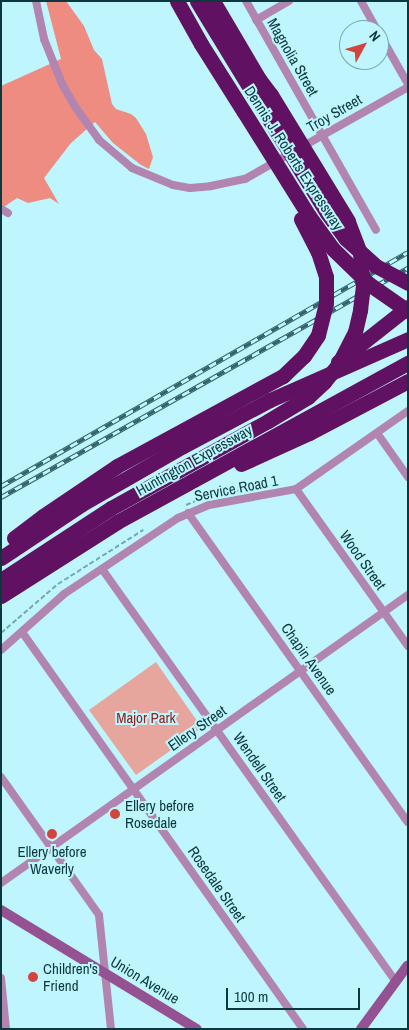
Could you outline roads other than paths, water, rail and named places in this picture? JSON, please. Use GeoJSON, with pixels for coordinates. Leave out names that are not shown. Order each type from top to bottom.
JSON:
{"type":"FeatureCollection","features":[{"type":"Feature","properties":{"kind":"highway","name":"Dennis J. Roberts Expressway"},"geometry":{"type":"LineString","coordinates":[[197,1],[265,99],[327,213],[346,239],[376,266],[408,283]]}},
{"type":"Feature","properties":{"kind":"highway"},"geometry":{"type":"LineString","coordinates":[[1,580],[110,508],[308,397],[338,366],[355,332],[363,287],[360,253],[348,221],[265,99],[259,79],[213,1]]}},
{"type":"Feature","properties":{"kind":"highway","name":"Dennis J. Roberts Expressway"},"geometry":{"type":"LineString","coordinates":[[179,6],[309,216],[334,249],[369,284],[408,309]]}},
{"type":"Feature","properties":{"kind":"highway"},"geometry":{"type":"LineString","coordinates":[[1,552],[20,533],[107,473],[186,427],[283,376],[304,356],[318,335],[324,317],[327,297],[323,265],[315,246],[244,112]]}},
{"type":"Feature","properties":{"kind":"highway"},"geometry":{"type":"LineString","coordinates":[[314,379],[408,309]]}},
{"type":"Feature","properties":{"kind":"highway","name":"Huntington Expressway"},"geometry":{"type":"LineString","coordinates":[[1,558],[125,478],[270,400],[408,339]]}},
{"type":"Feature","properties":{"kind":"highway","name":"Huntington Expressway"},"geometry":{"type":"LineString","coordinates":[[1,596],[62,556],[188,483],[408,363]]}},
{"type":"Feature","properties":{"kind":"highway"},"geometry":{"type":"LineString","coordinates":[[188,483],[226,470],[260,455],[408,381]]}},
{"type":"Feature","properties":{"kind":"highway"},"geometry":{"type":"LineString","coordinates":[[1,606],[62,556]]}},
{"type":"Feature","properties":{"kind":"main road","name":"Union Avenue"},"geometry":{"type":"LineString","coordinates":[[1,910],[197,1029]]}},
{"type":"Feature","properties":{"kind":"main road"},"geometry":{"type":"LineString","coordinates":[[361,1029],[408,965]]}},
{"type":"Feature","properties":{"kind":"street","name":"Troy Street"},"geometry":{"type":"LineString","coordinates":[[36,1],[44,39],[62,84],[76,108],[99,140],[132,168],[173,185],[211,186],[245,179],[408,86]]}},
{"type":"Feature","properties":{"kind":"street","name":"Magnolia Street"},"geometry":{"type":"LineString","coordinates":[[246,1],[376,230]]}},
{"type":"Feature","properties":{"kind":"street"},"geometry":{"type":"LineString","coordinates":[[256,20],[289,1]]}},
{"type":"Feature","properties":{"kind":"street"},"geometry":{"type":"LineString","coordinates":[[361,1],[371,20]]}},
{"type":"Feature","properties":{"kind":"street"},"geometry":{"type":"LineString","coordinates":[[389,52],[408,86]]}},
{"type":"Feature","properties":{"kind":"street","name":"Service Road 1"},"geometry":{"type":"LineString","coordinates":[[1,650],[64,594],[188,513],[215,504],[296,489],[408,412]]}},
{"type":"Feature","properties":{"kind":"street"},"geometry":{"type":"LineString","coordinates":[[377,433],[408,477]]}},
{"type":"Feature","properties":{"kind":"street","name":"Wood Street"},"geometry":{"type":"LineString","coordinates":[[296,489],[408,646]]}},
{"type":"Feature","properties":{"kind":"street","name":"Chapin Avenue"},"geometry":{"type":"LineString","coordinates":[[188,513],[408,822]]}},
{"type":"Feature","properties":{"kind":"street","name":"Wendell Street"},"geometry":{"type":"LineString","coordinates":[[102,569],[396,982]]}},
{"type":"Feature","properties":{"kind":"street","name":"Ellery Street"},"geometry":{"type":"LineString","coordinates":[[1,883],[408,595]]}},
{"type":"Feature","properties":{"kind":"street","name":"Rosedale Street"},"geometry":{"type":"LineString","coordinates":[[22,632],[303,1029]]}},
{"type":"Feature","properties":{"kind":"street"},"geometry":{"type":"LineString","coordinates":[[1,777],[99,915],[111,1029]]}},
{"type":"Feature","properties":{"kind":"street"},"geometry":{"type":"LineString","coordinates":[[1,978],[6,1029]]}},
{"type":"Feature","properties":{"kind":"railway"},"geometry":{"type":"LineString","coordinates":[[1,486],[408,252]]}},
{"type":"Feature","properties":{"kind":"railway"},"geometry":{"type":"LineString","coordinates":[[1,497],[408,268]]}},
{"type":"Feature","properties":{"kind":"place","name":"Ellery before Rosedale"},"geometry":{"type":"Point","coordinates":[115,814]}},
{"type":"Feature","properties":{"kind":"place","name":"Ellery before Waverly"},"geometry":{"type":"Point","coordinates":[52,834]}},
{"type":"Feature","properties":{"kind":"place","name":"Children's Friend"},"geometry":{"type":"Point","coordinates":[33,977]}},
{"type":"Feature","properties":{"kind":"park label","name":"Major Park"},"geometry":{"type":"Point","coordinates":[146,718]}}]}
